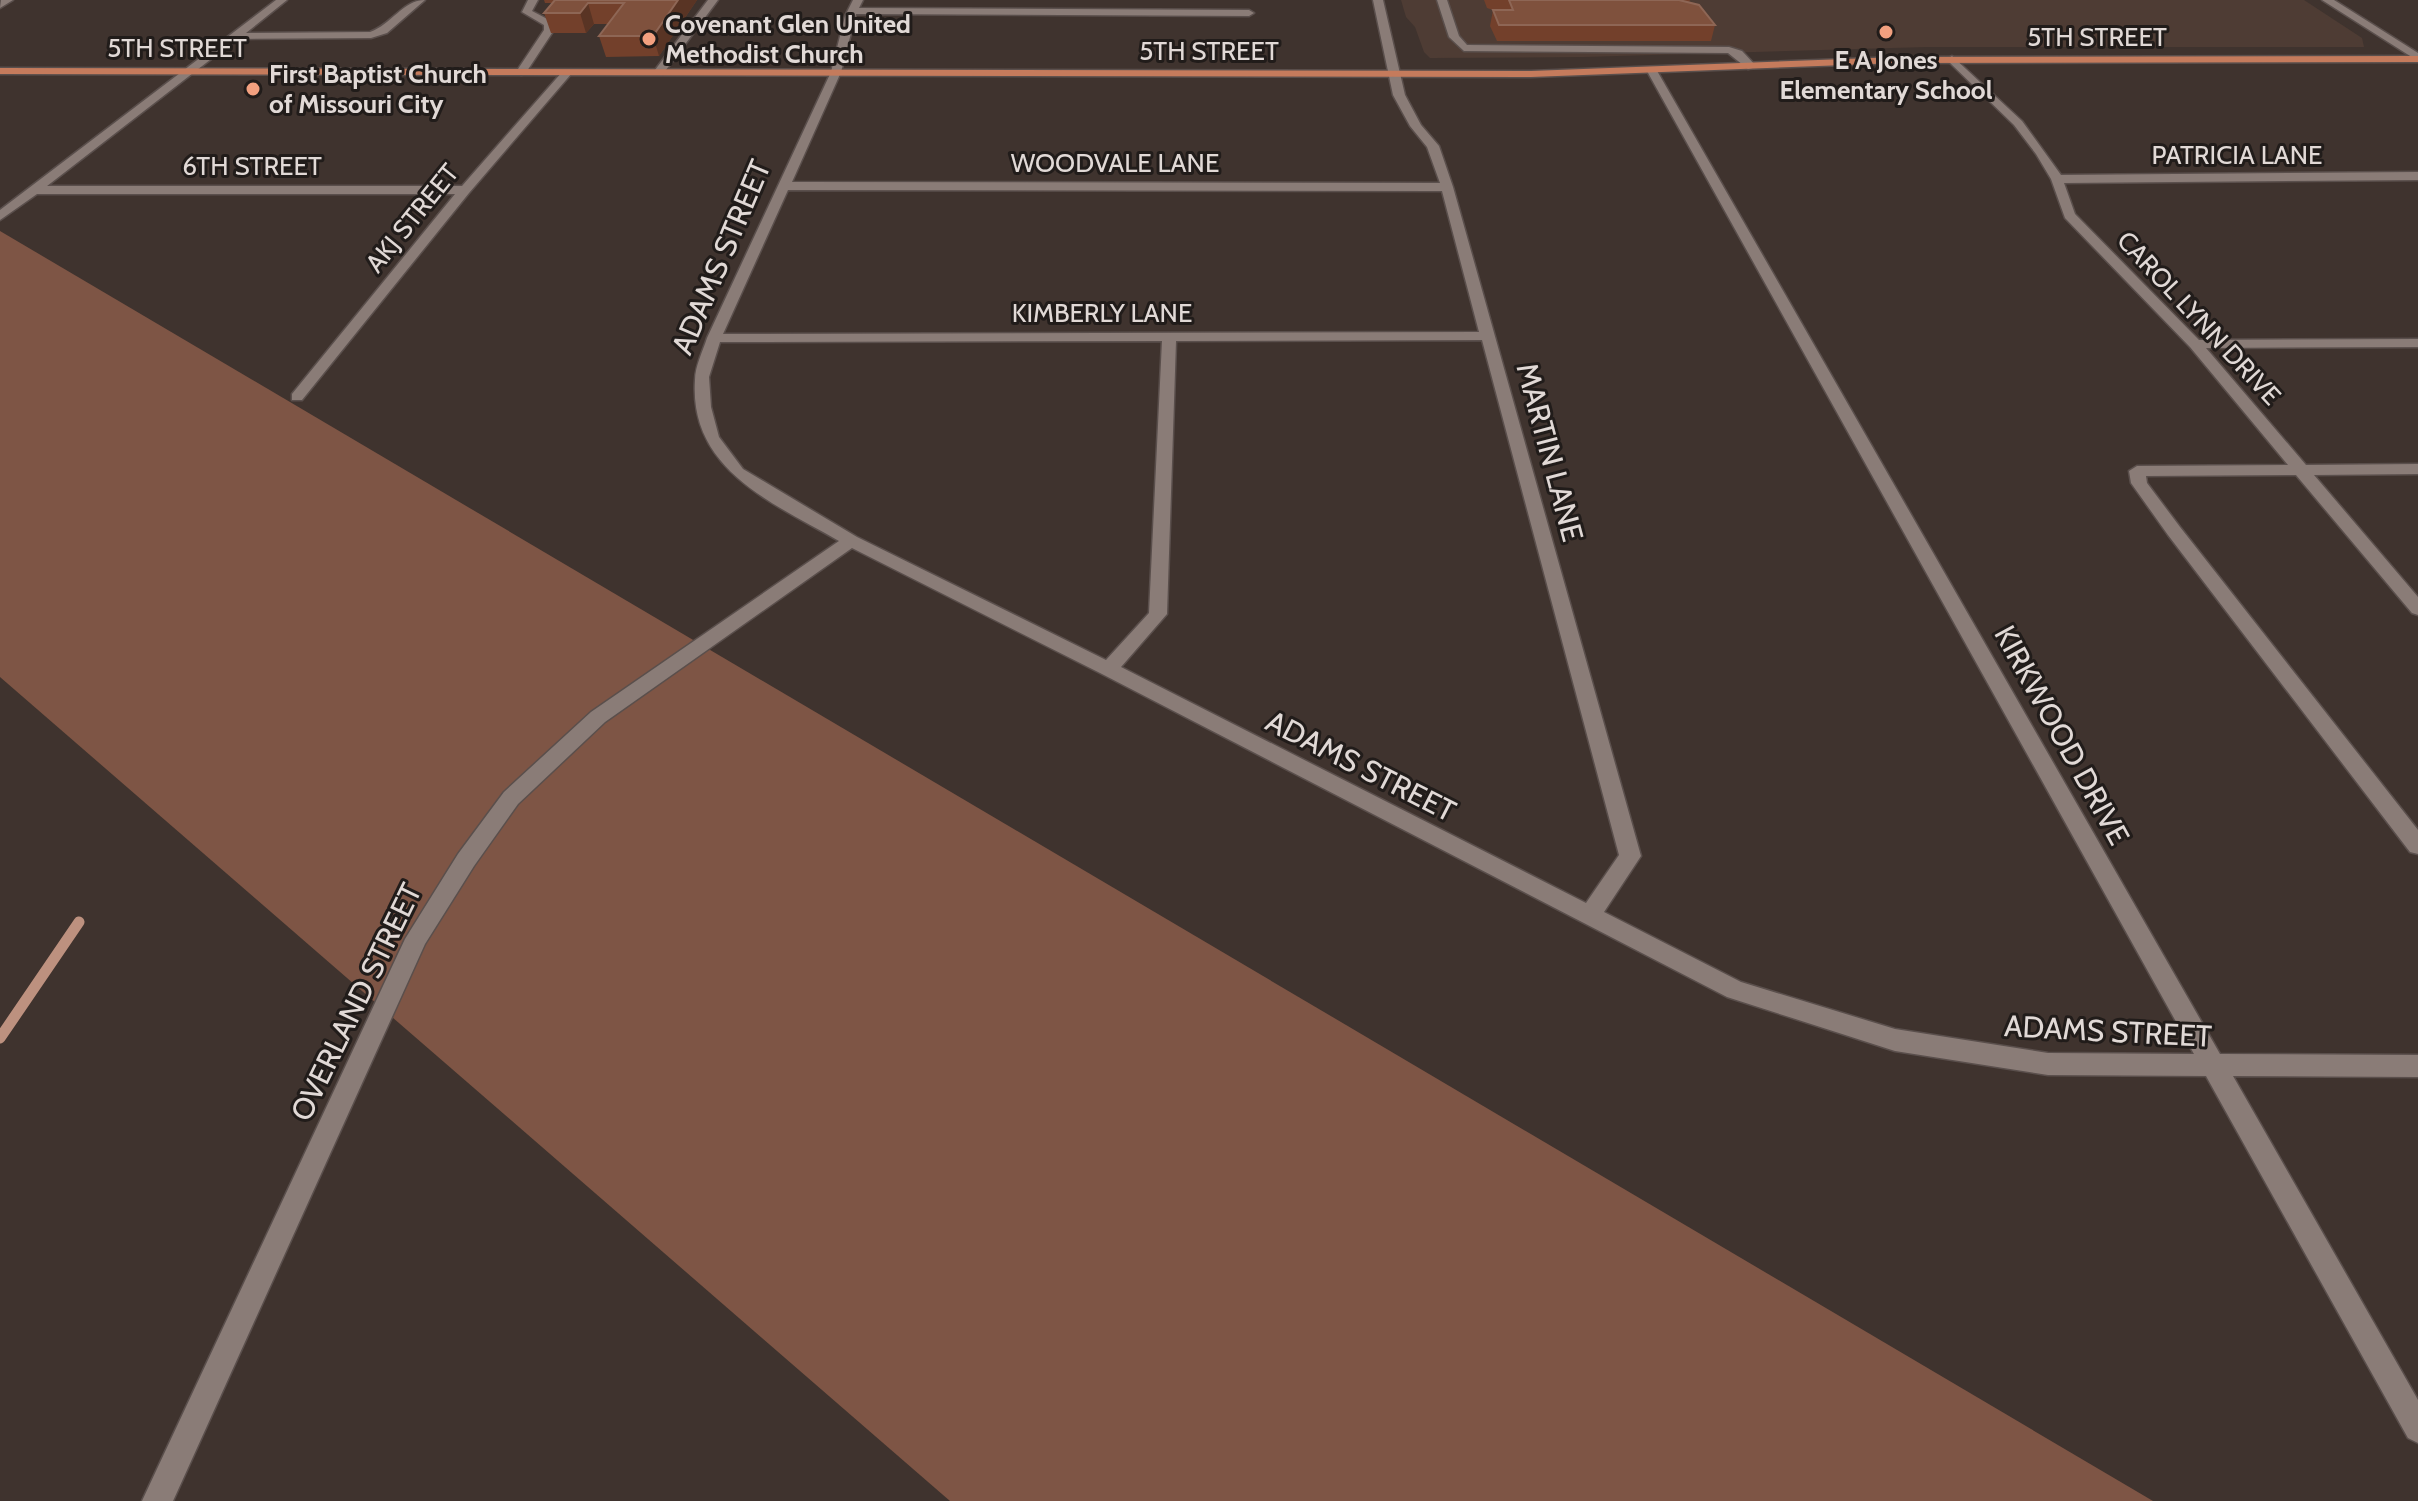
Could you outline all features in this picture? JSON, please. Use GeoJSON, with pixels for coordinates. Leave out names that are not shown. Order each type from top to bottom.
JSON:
{"type":"FeatureCollection","features":[{"type":"Feature","properties":{"kind":"main road","name":"5TH STREET"},"geometry":{"type":"LineString","coordinates":[[0,71],[1396,74],[1652,71],[1952,59],[2418,58]]}},
{"type":"Feature","properties":{"kind":"street"},"geometry":{"type":"LineString","coordinates":[[0,5],[8,0]]}},
{"type":"Feature","properties":{"kind":"street"},"geometry":{"type":"LineString","coordinates":[[0,216],[38,190],[282,0]]}},
{"type":"Feature","properties":{"kind":"street"},"geometry":{"type":"LineString","coordinates":[[236,36],[371,35],[383,31],[420,0]]}},
{"type":"Feature","properties":{"kind":"street"},"geometry":{"type":"LineString","coordinates":[[521,72],[549,30],[549,24],[527,12],[533,0]]}},
{"type":"Feature","properties":{"kind":"street"},"geometry":{"type":"LineString","coordinates":[[659,72],[713,0]]}},
{"type":"Feature","properties":{"kind":"street","name":"MARTIN LANE"},"geometry":{"type":"LineString","coordinates":[[1378,0],[1399,95],[1416,126],[1433,146],[1447,187],[1630,856],[1589,917]]}},
{"type":"Feature","properties":{"kind":"street"},"geometry":{"type":"LineString","coordinates":[[1442,0],[1454,37],[1464,48],[1729,50],[1738,53],[1752,67]]}},
{"type":"Feature","properties":{"kind":"street"},"geometry":{"type":"LineString","coordinates":[[2327,0],[2418,58]]}},
{"type":"Feature","properties":{"kind":"street"},"geometry":{"type":"LineString","coordinates":[[855,6],[1249,13]]}},
{"type":"Feature","properties":{"kind":"street","name":"ADAMS STREET"},"geometry":{"type":"LineString","coordinates":[[855,6],[836,72],[714,338],[702,377],[703,407],[711,437],[737,472],[851,541],[1109,669],[1735,990],[1895,1040],[2048,1064],[2418,1066]]}},
{"type":"Feature","properties":{"kind":"street","name":"CAROL LYNN DRIVE"},"geometry":{"type":"LineString","coordinates":[[1952,59],[2018,123],[2057,179],[2069,215],[2195,344],[2418,609]]}},
{"type":"Feature","properties":{"kind":"street","name":"KIRKWOOD DRIVE"},"geometry":{"type":"LineString","coordinates":[[1652,71],[2418,1428]]}},
{"type":"Feature","properties":{"kind":"street","name":"AKJ STREET"},"geometry":{"type":"LineString","coordinates":[[297,397],[465,190],[567,73]]}},
{"type":"Feature","properties":{"kind":"street","name":"PATRICIA LANE"},"geometry":{"type":"LineString","coordinates":[[2057,179],[2418,176]]}},
{"type":"Feature","properties":{"kind":"street","name":"WOODVALE LANE"},"geometry":{"type":"LineString","coordinates":[[782,186],[1447,187]]}},
{"type":"Feature","properties":{"kind":"street","name":"6TH STREET"},"geometry":{"type":"LineString","coordinates":[[38,190],[465,190]]}},
{"type":"Feature","properties":{"kind":"street","name":"KIMBERLY LANE"},"geometry":{"type":"LineString","coordinates":[[714,338],[1490,336]]}},
{"type":"Feature","properties":{"kind":"street"},"geometry":{"type":"LineString","coordinates":[[1109,669],[1158,614],[1169,337]]}},
{"type":"Feature","properties":{"kind":"street"},"geometry":{"type":"LineString","coordinates":[[2195,344],[2418,343]]}},
{"type":"Feature","properties":{"kind":"street"},"geometry":{"type":"LineString","coordinates":[[2418,469],[2137,471],[2139,483],[2418,846]]}},
{"type":"Feature","properties":{"kind":"street","name":"OVERLAND STREET"},"geometry":{"type":"LineString","coordinates":[[157,1501],[416,939],[466,860],[511,798],[598,717],[851,541]]}},
{"type":"Feature","properties":{"kind":"shaded area","name":"E A Jones Elementary School"},"geometry":{"type":"Polygon","coordinates":[[[1401,0],[2304,0],[2362,38],[2364,47],[1927,47],[1584,57],[1430,58],[1424,52],[1415,27],[1406,17],[1401,0]]]}},
{"type":"Feature","properties":{"kind":"shaded area"},"geometry":{"type":"Polygon","coordinates":[[[0,231],[2153,1501],[950,1501],[0,677],[0,231]]]}},
{"type":"Feature","properties":{"kind":"building"},"geometry":{"type":"Polygon","coordinates":[[[555,0],[678,0],[653,36],[599,36],[624,3],[588,3],[580,13],[544,13],[555,0]]]}},
{"type":"Feature","properties":{"kind":"building"},"geometry":{"type":"Polygon","coordinates":[[[1509,0],[1679,0],[1699,5],[1715,25],[1499,25],[1493,10],[1513,10],[1509,0]]]}},
{"type":"Feature","properties":{"kind":"waterway"},"geometry":{"type":"LineString","coordinates":[[0,1038],[79,922]]}},
{"type":"Feature","properties":{"kind":"place","name":"E A Jones Elementary School"},"geometry":{"type":"Point","coordinates":[1886,32]}},
{"type":"Feature","properties":{"kind":"place","name":"Covenant Glen United Methodist Church"},"geometry":{"type":"Point","coordinates":[649,39]}},
{"type":"Feature","properties":{"kind":"place","name":"First Baptist Church of Missouri City"},"geometry":{"type":"Point","coordinates":[253,89]}}]}
